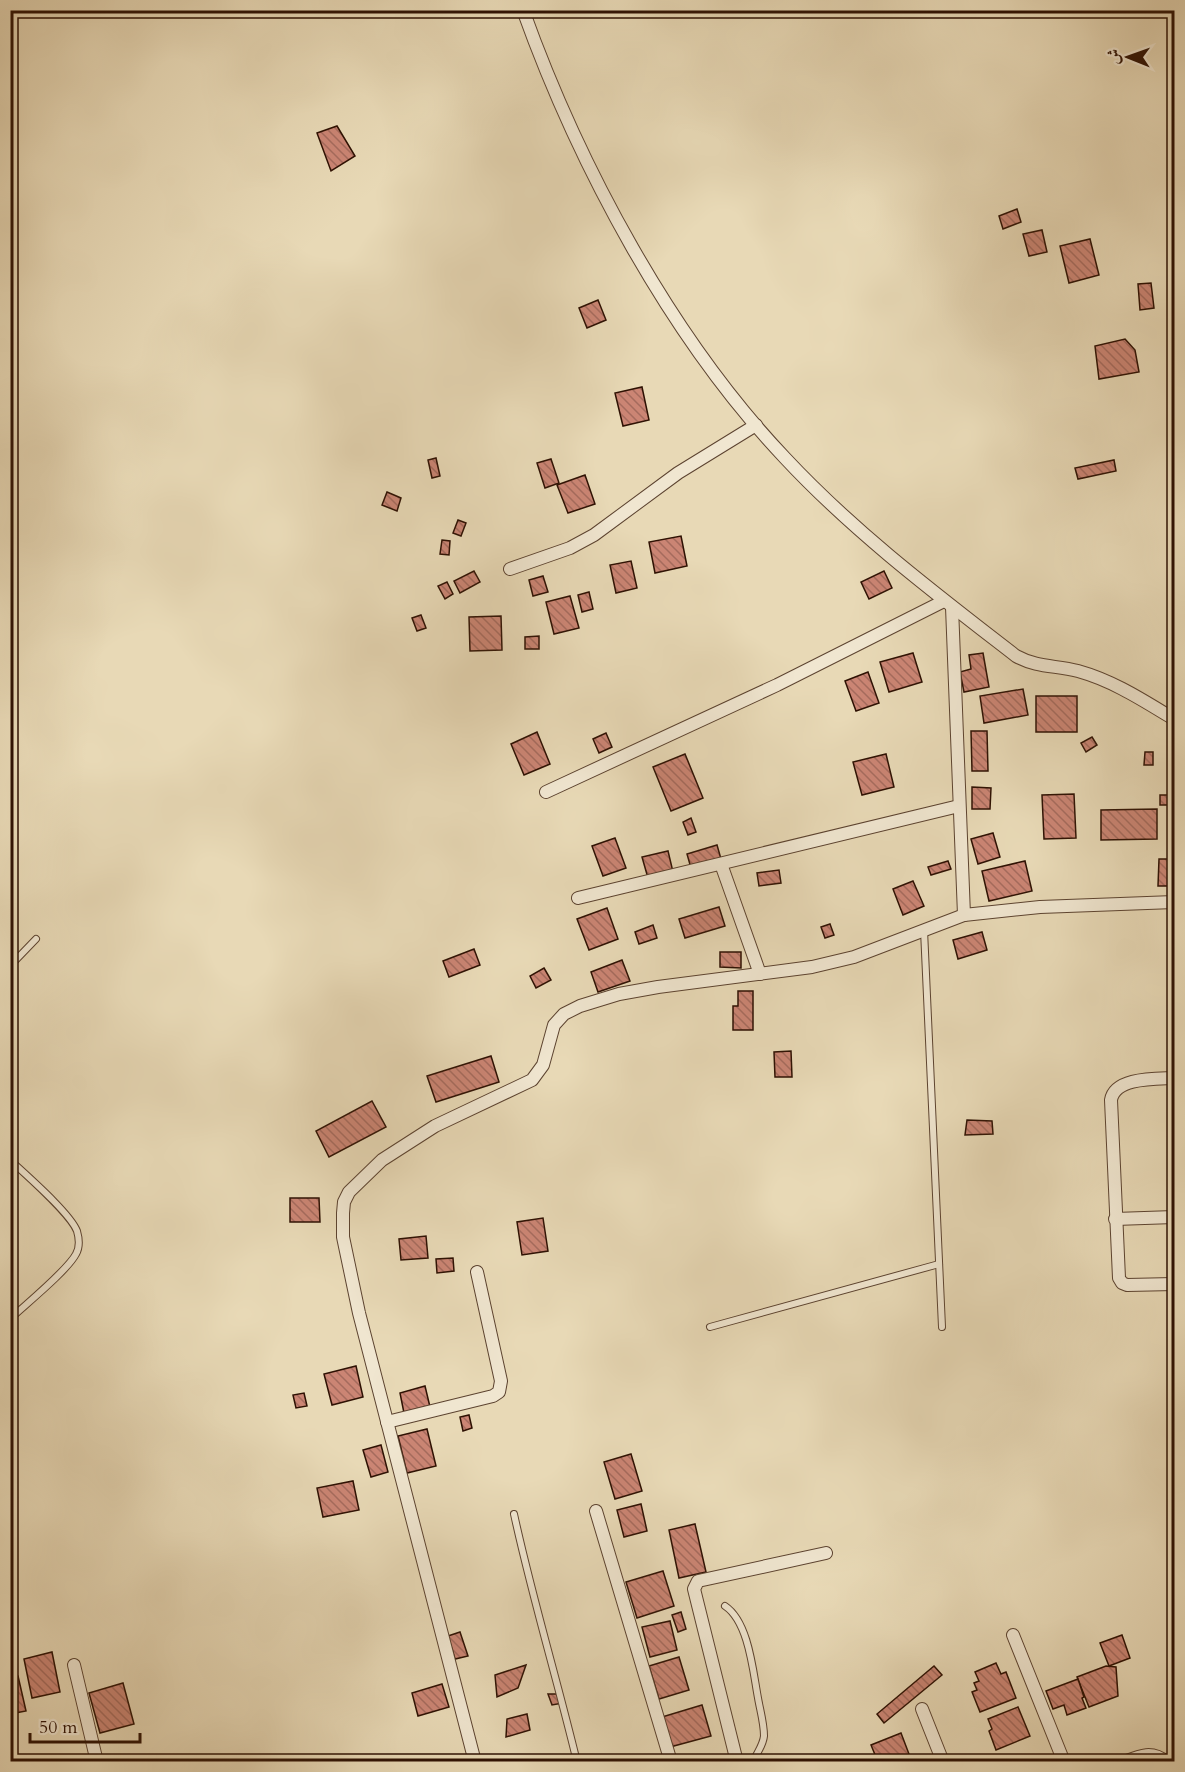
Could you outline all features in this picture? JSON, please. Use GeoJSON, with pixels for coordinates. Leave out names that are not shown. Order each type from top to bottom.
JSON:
{"type":"FeatureCollection","features":[{"type":"Feature","properties":{"kind":"street"},"geometry":{"type":"LineString","coordinates":[[523,10],[557,96],[600,189],[664,302],[734,400],[784,458],[837,509],[948,604],[1016,656],[1030,664],[1077,671],[1111,683],[1174,719]]}},
{"type":"Feature","properties":{"kind":"street"},"geometry":{"type":"LineString","coordinates":[[510,569],[570,548],[594,534],[678,473],[756,426]]}},
{"type":"Feature","properties":{"kind":"street"},"geometry":{"type":"LineString","coordinates":[[546,792],[948,604]]}},
{"type":"Feature","properties":{"kind":"street"},"geometry":{"type":"LineString","coordinates":[[948,604],[964,915]]}},
{"type":"Feature","properties":{"kind":"street"},"geometry":{"type":"LineString","coordinates":[[578,898],[959,806]]}},
{"type":"Feature","properties":{"kind":"street"},"geometry":{"type":"LineString","coordinates":[[721,864],[760,974]]}},
{"type":"Feature","properties":{"kind":"street"},"geometry":{"type":"LineString","coordinates":[[475,1761],[359,1313],[343,1236],[343,1213],[349,1192],[382,1160],[435,1126],[532,1080],[543,1065],[554,1025],[564,1014],[580,1006],[619,994],[658,987],[812,967],[854,957],[964,915],[1040,907],[1174,902]]}},
{"type":"Feature","properties":{"kind":"street"},"geometry":{"type":"LineString","coordinates":[[1174,1078],[1126,1084],[1117,1088],[1112,1095],[1118,1273],[1122,1282],[1127,1285],[1174,1284]]}},
{"type":"Feature","properties":{"kind":"street"},"geometry":{"type":"LineString","coordinates":[[1115,1219],[1174,1218]]}},
{"type":"Feature","properties":{"kind":"street"},"geometry":{"type":"LineString","coordinates":[[387,1422],[493,1396],[499,1392],[501,1381],[477,1272]]}},
{"type":"Feature","properties":{"kind":"street"},"geometry":{"type":"LineString","coordinates":[[596,1511],[671,1761]]}},
{"type":"Feature","properties":{"kind":"street"},"geometry":{"type":"LineString","coordinates":[[737,1761],[694,1589],[695,1584],[698,1581],[826,1553]]}},
{"type":"Feature","properties":{"kind":"street"},"geometry":{"type":"LineString","coordinates":[[1013,1635],[1064,1761]]}},
{"type":"Feature","properties":{"kind":"street"},"geometry":{"type":"LineString","coordinates":[[74,1665],[96,1761]]}},
{"type":"Feature","properties":{"kind":"street"},"geometry":{"type":"LineString","coordinates":[[922,1709],[943,1761]]}},
{"type":"Feature","properties":{"kind":"street"},"geometry":{"type":"LineString","coordinates":[[1124,1761],[1151,1754],[1166,1761]]}},
{"type":"Feature","properties":{"kind":"lane"},"geometry":{"type":"LineString","coordinates":[[924,930],[942,1327]]}},
{"type":"Feature","properties":{"kind":"lane"},"geometry":{"type":"LineString","coordinates":[[10,966],[36,939]]}},
{"type":"Feature","properties":{"kind":"lane"},"geometry":{"type":"LineString","coordinates":[[10,1160],[67,1216],[76,1230],[79,1242],[77,1253],[67,1265],[10,1319]]}},
{"type":"Feature","properties":{"kind":"lane"},"geometry":{"type":"LineString","coordinates":[[710,1328],[939,1264]]}},
{"type":"Feature","properties":{"kind":"lane"},"geometry":{"type":"LineString","coordinates":[[514,1514],[577,1761]]}},
{"type":"Feature","properties":{"kind":"lane"},"geometry":{"type":"LineString","coordinates":[[725,1606],[736,1618],[745,1638],[763,1721],[762,1744],[753,1761]]}},
{"type":"Feature","properties":{"kind":"building"},"geometry":{"type":"Polygon","coordinates":[[[337,126],[355,156],[331,171],[317,133],[337,126]]]}},
{"type":"Feature","properties":{"kind":"building"},"geometry":{"type":"Polygon","coordinates":[[[1017,209],[1021,222],[1003,229],[999,216],[1017,209]]]}},
{"type":"Feature","properties":{"kind":"building"},"geometry":{"type":"Polygon","coordinates":[[[1042,230],[1047,252],[1029,256],[1023,234],[1042,230]]]}},
{"type":"Feature","properties":{"kind":"building"},"geometry":{"type":"Polygon","coordinates":[[[1090,239],[1099,275],[1069,283],[1060,246],[1090,239]]]}},
{"type":"Feature","properties":{"kind":"building"},"geometry":{"type":"Polygon","coordinates":[[[1151,283],[1154,308],[1140,310],[1138,284],[1151,283]]]}},
{"type":"Feature","properties":{"kind":"building"},"geometry":{"type":"Polygon","coordinates":[[[598,300],[606,320],[587,328],[579,308],[598,300]]]}},
{"type":"Feature","properties":{"kind":"building"},"geometry":{"type":"Polygon","coordinates":[[[1125,339],[1135,350],[1139,372],[1099,379],[1095,346],[1125,339]]]}},
{"type":"Feature","properties":{"kind":"building"},"geometry":{"type":"Polygon","coordinates":[[[642,387],[649,420],[623,426],[615,393],[642,387]]]}},
{"type":"Feature","properties":{"kind":"building"},"geometry":{"type":"Polygon","coordinates":[[[436,458],[440,476],[432,478],[428,460],[436,458]]]}},
{"type":"Feature","properties":{"kind":"building"},"geometry":{"type":"Polygon","coordinates":[[[551,459],[559,483],[545,488],[537,463],[551,459]]]}},
{"type":"Feature","properties":{"kind":"building"},"geometry":{"type":"Polygon","coordinates":[[[1114,460],[1116,471],[1078,479],[1075,468],[1114,460]]]}},
{"type":"Feature","properties":{"kind":"building"},"geometry":{"type":"Polygon","coordinates":[[[585,475],[595,504],[568,513],[557,485],[585,475]]]}},
{"type":"Feature","properties":{"kind":"building"},"geometry":{"type":"Polygon","coordinates":[[[387,492],[401,498],[397,511],[382,505],[387,492]]]}},
{"type":"Feature","properties":{"kind":"building"},"geometry":{"type":"Polygon","coordinates":[[[458,520],[466,523],[461,536],[453,533],[458,520]]]}},
{"type":"Feature","properties":{"kind":"building"},"geometry":{"type":"Polygon","coordinates":[[[681,536],[687,566],[655,573],[649,542],[681,536]]]}},
{"type":"Feature","properties":{"kind":"building"},"geometry":{"type":"Polygon","coordinates":[[[442,540],[450,541],[449,555],[440,554],[442,540]]]}},
{"type":"Feature","properties":{"kind":"building"},"geometry":{"type":"Polygon","coordinates":[[[631,561],[637,588],[616,593],[610,565],[631,561]]]}},
{"type":"Feature","properties":{"kind":"building"},"geometry":{"type":"Polygon","coordinates":[[[474,571],[480,582],[460,593],[454,581],[474,571]]]}},
{"type":"Feature","properties":{"kind":"building"},"geometry":{"type":"Polygon","coordinates":[[[884,571],[892,588],[869,599],[861,582],[884,571]]]}},
{"type":"Feature","properties":{"kind":"building"},"geometry":{"type":"Polygon","coordinates":[[[543,576],[548,592],[533,596],[529,580],[543,576]]]}},
{"type":"Feature","properties":{"kind":"building"},"geometry":{"type":"Polygon","coordinates":[[[447,582],[453,594],[445,599],[438,586],[447,582]]]}},
{"type":"Feature","properties":{"kind":"building"},"geometry":{"type":"Polygon","coordinates":[[[589,592],[593,609],[582,612],[578,595],[589,592]]]}},
{"type":"Feature","properties":{"kind":"building"},"geometry":{"type":"Polygon","coordinates":[[[570,596],[579,628],[554,634],[546,602],[570,596]]]}},
{"type":"Feature","properties":{"kind":"building"},"geometry":{"type":"Polygon","coordinates":[[[421,615],[426,628],[417,631],[412,618],[421,615]]]}},
{"type":"Feature","properties":{"kind":"building"},"geometry":{"type":"Polygon","coordinates":[[[501,616],[502,650],[470,651],[469,617],[501,616]]]}},
{"type":"Feature","properties":{"kind":"building"},"geometry":{"type":"Polygon","coordinates":[[[539,636],[539,649],[525,649],[525,637],[539,636]]]}},
{"type":"Feature","properties":{"kind":"building"},"geometry":{"type":"Polygon","coordinates":[[[913,653],[922,682],[889,692],[880,662],[913,653]]]}},
{"type":"Feature","properties":{"kind":"building"},"geometry":{"type":"Polygon","coordinates":[[[983,653],[989,687],[964,692],[960,672],[971,669],[969,655],[983,653]]]}},
{"type":"Feature","properties":{"kind":"building"},"geometry":{"type":"Polygon","coordinates":[[[868,672],[879,703],[856,711],[845,681],[868,672]]]}},
{"type":"Feature","properties":{"kind":"building"},"geometry":{"type":"Polygon","coordinates":[[[1023,689],[1028,715],[984,723],[980,696],[1023,689]]]}},
{"type":"Feature","properties":{"kind":"building"},"geometry":{"type":"Polygon","coordinates":[[[1036,696],[1077,696],[1077,732],[1036,732],[1036,696]]]}},
{"type":"Feature","properties":{"kind":"building"},"geometry":{"type":"Polygon","coordinates":[[[971,731],[987,731],[988,771],[972,771],[971,731]]]}},
{"type":"Feature","properties":{"kind":"building"},"geometry":{"type":"Polygon","coordinates":[[[537,732],[550,764],[524,775],[511,744],[537,732]]]}},
{"type":"Feature","properties":{"kind":"building"},"geometry":{"type":"Polygon","coordinates":[[[606,733],[612,747],[599,753],[593,739],[606,733]]]}},
{"type":"Feature","properties":{"kind":"building"},"geometry":{"type":"Polygon","coordinates":[[[1092,737],[1097,745],[1086,752],[1081,743],[1092,737]]]}},
{"type":"Feature","properties":{"kind":"building"},"geometry":{"type":"Polygon","coordinates":[[[1145,752],[1153,752],[1153,765],[1144,765],[1145,752]]]}},
{"type":"Feature","properties":{"kind":"building"},"geometry":{"type":"Polygon","coordinates":[[[685,754],[703,798],[671,811],[653,767],[685,754]]]}},
{"type":"Feature","properties":{"kind":"building"},"geometry":{"type":"Polygon","coordinates":[[[886,754],[894,787],[862,795],[853,762],[886,754]]]}},
{"type":"Feature","properties":{"kind":"building"},"geometry":{"type":"Polygon","coordinates":[[[972,787],[991,788],[990,809],[972,809],[972,787]]]}},
{"type":"Feature","properties":{"kind":"building"},"geometry":{"type":"Polygon","coordinates":[[[1074,794],[1076,838],[1044,839],[1042,795],[1074,794]]]}},
{"type":"Feature","properties":{"kind":"building"},"geometry":{"type":"Polygon","coordinates":[[[1160,795],[1173,795],[1173,805],[1160,805],[1160,795]]]}},
{"type":"Feature","properties":{"kind":"building"},"geometry":{"type":"Polygon","coordinates":[[[1157,809],[1157,839],[1101,840],[1101,810],[1157,809]]]}},
{"type":"Feature","properties":{"kind":"building"},"geometry":{"type":"Polygon","coordinates":[[[691,818],[696,832],[688,835],[683,822],[691,818]]]}},
{"type":"Feature","properties":{"kind":"building"},"geometry":{"type":"Polygon","coordinates":[[[993,833],[1000,857],[978,864],[971,839],[993,833]]]}},
{"type":"Feature","properties":{"kind":"building"},"geometry":{"type":"Polygon","coordinates":[[[615,838],[626,868],[603,876],[592,846],[615,838]]]}},
{"type":"Feature","properties":{"kind":"building"},"geometry":{"type":"Polygon","coordinates":[[[717,845],[721,859],[691,868],[687,854],[717,845]]]}},
{"type":"Feature","properties":{"kind":"building"},"geometry":{"type":"Polygon","coordinates":[[[668,851],[673,872],[648,878],[642,857],[668,851]]]}},
{"type":"Feature","properties":{"kind":"building"},"geometry":{"type":"Polygon","coordinates":[[[1159,859],[1169,859],[1168,886],[1158,886],[1159,859]]]}},
{"type":"Feature","properties":{"kind":"building"},"geometry":{"type":"Polygon","coordinates":[[[948,861],[951,869],[931,875],[928,867],[948,861]]]}},
{"type":"Feature","properties":{"kind":"building"},"geometry":{"type":"Polygon","coordinates":[[[1025,861],[1032,891],[989,901],[982,871],[1025,861]]]}},
{"type":"Feature","properties":{"kind":"building"},"geometry":{"type":"Polygon","coordinates":[[[779,870],[781,883],[759,886],[757,873],[779,870]]]}},
{"type":"Feature","properties":{"kind":"building"},"geometry":{"type":"Polygon","coordinates":[[[913,881],[924,906],[903,915],[893,889],[913,881]]]}},
{"type":"Feature","properties":{"kind":"building"},"geometry":{"type":"Polygon","coordinates":[[[719,907],[725,926],[685,938],[679,919],[719,907]]]}},
{"type":"Feature","properties":{"kind":"building"},"geometry":{"type":"Polygon","coordinates":[[[607,908],[618,939],[589,950],[577,919],[607,908]]]}},
{"type":"Feature","properties":{"kind":"building"},"geometry":{"type":"Polygon","coordinates":[[[830,924],[834,935],[825,938],[821,927],[830,924]]]}},
{"type":"Feature","properties":{"kind":"building"},"geometry":{"type":"Polygon","coordinates":[[[653,925],[657,938],[639,944],[635,932],[653,925]]]}},
{"type":"Feature","properties":{"kind":"building"},"geometry":{"type":"Polygon","coordinates":[[[982,932],[987,950],[958,959],[953,940],[982,932]]]}},
{"type":"Feature","properties":{"kind":"building"},"geometry":{"type":"Polygon","coordinates":[[[474,949],[480,965],[449,977],[443,961],[474,949]]]}},
{"type":"Feature","properties":{"kind":"building"},"geometry":{"type":"Polygon","coordinates":[[[720,952],[741,952],[741,968],[720,967],[720,952]]]}},
{"type":"Feature","properties":{"kind":"building"},"geometry":{"type":"Polygon","coordinates":[[[622,960],[630,981],[598,992],[591,972],[622,960]]]}},
{"type":"Feature","properties":{"kind":"building"},"geometry":{"type":"Polygon","coordinates":[[[544,968],[551,980],[536,988],[530,976],[544,968]]]}},
{"type":"Feature","properties":{"kind":"building"},"geometry":{"type":"Polygon","coordinates":[[[738,991],[753,991],[753,1030],[733,1030],[733,1006],[738,1006],[738,991]]]}},
{"type":"Feature","properties":{"kind":"building"},"geometry":{"type":"Polygon","coordinates":[[[791,1051],[792,1077],[775,1077],[774,1052],[791,1051]]]}},
{"type":"Feature","properties":{"kind":"building"},"geometry":{"type":"Polygon","coordinates":[[[491,1056],[499,1082],[436,1102],[427,1076],[491,1056]]]}},
{"type":"Feature","properties":{"kind":"building"},"geometry":{"type":"Polygon","coordinates":[[[372,1101],[386,1127],[329,1157],[316,1131],[372,1101]]]}},
{"type":"Feature","properties":{"kind":"building"},"geometry":{"type":"Polygon","coordinates":[[[967,1120],[992,1121],[993,1134],[965,1135],[967,1120]]]}},
{"type":"Feature","properties":{"kind":"building"},"geometry":{"type":"Polygon","coordinates":[[[290,1198],[319,1198],[320,1222],[290,1222],[290,1198]]]}},
{"type":"Feature","properties":{"kind":"building"},"geometry":{"type":"Polygon","coordinates":[[[543,1218],[548,1251],[522,1255],[517,1222],[543,1218]]]}},
{"type":"Feature","properties":{"kind":"building"},"geometry":{"type":"Polygon","coordinates":[[[426,1236],[428,1258],[401,1260],[399,1239],[426,1236]]]}},
{"type":"Feature","properties":{"kind":"building"},"geometry":{"type":"Polygon","coordinates":[[[453,1258],[454,1271],[437,1273],[436,1259],[453,1258]]]}},
{"type":"Feature","properties":{"kind":"building"},"geometry":{"type":"Polygon","coordinates":[[[356,1366],[363,1397],[332,1405],[324,1374],[356,1366]]]}},
{"type":"Feature","properties":{"kind":"building"},"geometry":{"type":"Polygon","coordinates":[[[425,1386],[430,1407],[404,1413],[400,1393],[425,1386]]]}},
{"type":"Feature","properties":{"kind":"building"},"geometry":{"type":"Polygon","coordinates":[[[304,1393],[307,1406],[296,1408],[293,1395],[304,1393]]]}},
{"type":"Feature","properties":{"kind":"building"},"geometry":{"type":"Polygon","coordinates":[[[469,1415],[472,1428],[463,1431],[460,1417],[469,1415]]]}},
{"type":"Feature","properties":{"kind":"building"},"geometry":{"type":"Polygon","coordinates":[[[427,1429],[436,1466],[407,1473],[398,1436],[427,1429]]]}},
{"type":"Feature","properties":{"kind":"building"},"geometry":{"type":"Polygon","coordinates":[[[381,1445],[388,1472],[371,1477],[363,1450],[381,1445]]]}},
{"type":"Feature","properties":{"kind":"building"},"geometry":{"type":"Polygon","coordinates":[[[631,1454],[642,1491],[615,1499],[604,1462],[631,1454]]]}},
{"type":"Feature","properties":{"kind":"building"},"geometry":{"type":"Polygon","coordinates":[[[353,1481],[359,1510],[323,1517],[317,1488],[353,1481]]]}},
{"type":"Feature","properties":{"kind":"building"},"geometry":{"type":"Polygon","coordinates":[[[641,1504],[647,1531],[624,1537],[617,1510],[641,1504]]]}},
{"type":"Feature","properties":{"kind":"building"},"geometry":{"type":"Polygon","coordinates":[[[695,1524],[706,1572],[679,1578],[669,1530],[695,1524]]]}},
{"type":"Feature","properties":{"kind":"building"},"geometry":{"type":"Polygon","coordinates":[[[663,1571],[674,1606],[637,1618],[626,1582],[663,1571]]]}},
{"type":"Feature","properties":{"kind":"building"},"geometry":{"type":"Polygon","coordinates":[[[681,1612],[686,1629],[678,1632],[672,1615],[681,1612]]]}},
{"type":"Feature","properties":{"kind":"building"},"geometry":{"type":"Polygon","coordinates":[[[670,1621],[677,1650],[650,1657],[642,1627],[670,1621]]]}},
{"type":"Feature","properties":{"kind":"building"},"geometry":{"type":"Polygon","coordinates":[[[460,1632],[468,1656],[455,1659],[448,1636],[460,1632]]]}},
{"type":"Feature","properties":{"kind":"building"},"geometry":{"type":"Polygon","coordinates":[[[1122,1635],[1130,1658],[1109,1666],[1100,1643],[1122,1635]]]}},
{"type":"Feature","properties":{"kind":"building"},"geometry":{"type":"Polygon","coordinates":[[[52,1652],[60,1692],[32,1698],[24,1659],[52,1652]]]}},
{"type":"Feature","properties":{"kind":"building"},"geometry":{"type":"Polygon","coordinates":[[[679,1657],[689,1690],[659,1699],[649,1666],[679,1657]]]}},
{"type":"Feature","properties":{"kind":"building"},"geometry":{"type":"Polygon","coordinates":[[[996,1663],[1001,1674],[1006,1672],[1016,1698],[980,1712],[972,1692],[977,1690],[974,1683],[979,1681],[975,1672],[996,1663]]]}},
{"type":"Feature","properties":{"kind":"building"},"geometry":{"type":"Polygon","coordinates":[[[526,1665],[518,1688],[497,1697],[495,1675],[526,1665]]]}},
{"type":"Feature","properties":{"kind":"building"},"geometry":{"type":"Polygon","coordinates":[[[934,1666],[942,1675],[884,1723],[877,1714],[934,1666]]]}},
{"type":"Feature","properties":{"kind":"building"},"geometry":{"type":"Polygon","coordinates":[[[1106,1666],[1116,1667],[1118,1696],[1089,1707],[1077,1677],[1106,1666]]]}},
{"type":"Feature","properties":{"kind":"building"},"geometry":{"type":"Polygon","coordinates":[[[18,1676],[26,1711],[10,1714],[10,1677],[18,1676]]]}},
{"type":"Feature","properties":{"kind":"building"},"geometry":{"type":"Polygon","coordinates":[[[1078,1679],[1086,1708],[1067,1715],[1064,1705],[1053,1709],[1046,1691],[1078,1679]]]}},
{"type":"Feature","properties":{"kind":"building"},"geometry":{"type":"Polygon","coordinates":[[[123,1683],[134,1724],[100,1733],[89,1693],[123,1683]]]}},
{"type":"Feature","properties":{"kind":"building"},"geometry":{"type":"Polygon","coordinates":[[[442,1684],[449,1707],[418,1716],[412,1693],[442,1684]]]}},
{"type":"Feature","properties":{"kind":"building"},"geometry":{"type":"Polygon","coordinates":[[[548,1694],[557,1694],[563,1703],[552,1705],[548,1694]]]}},
{"type":"Feature","properties":{"kind":"building"},"geometry":{"type":"Polygon","coordinates":[[[702,1705],[711,1736],[670,1747],[662,1717],[702,1705]]]}},
{"type":"Feature","properties":{"kind":"building"},"geometry":{"type":"Polygon","coordinates":[[[1018,1707],[1030,1736],[996,1750],[989,1731],[992,1729],[988,1719],[1018,1707]]]}},
{"type":"Feature","properties":{"kind":"building"},"geometry":{"type":"Polygon","coordinates":[[[527,1714],[530,1730],[506,1737],[507,1719],[527,1714]]]}},
{"type":"Feature","properties":{"kind":"building"},"geometry":{"type":"Polygon","coordinates":[[[901,1733],[912,1762],[878,1762],[871,1745],[901,1733]]]}}]}
